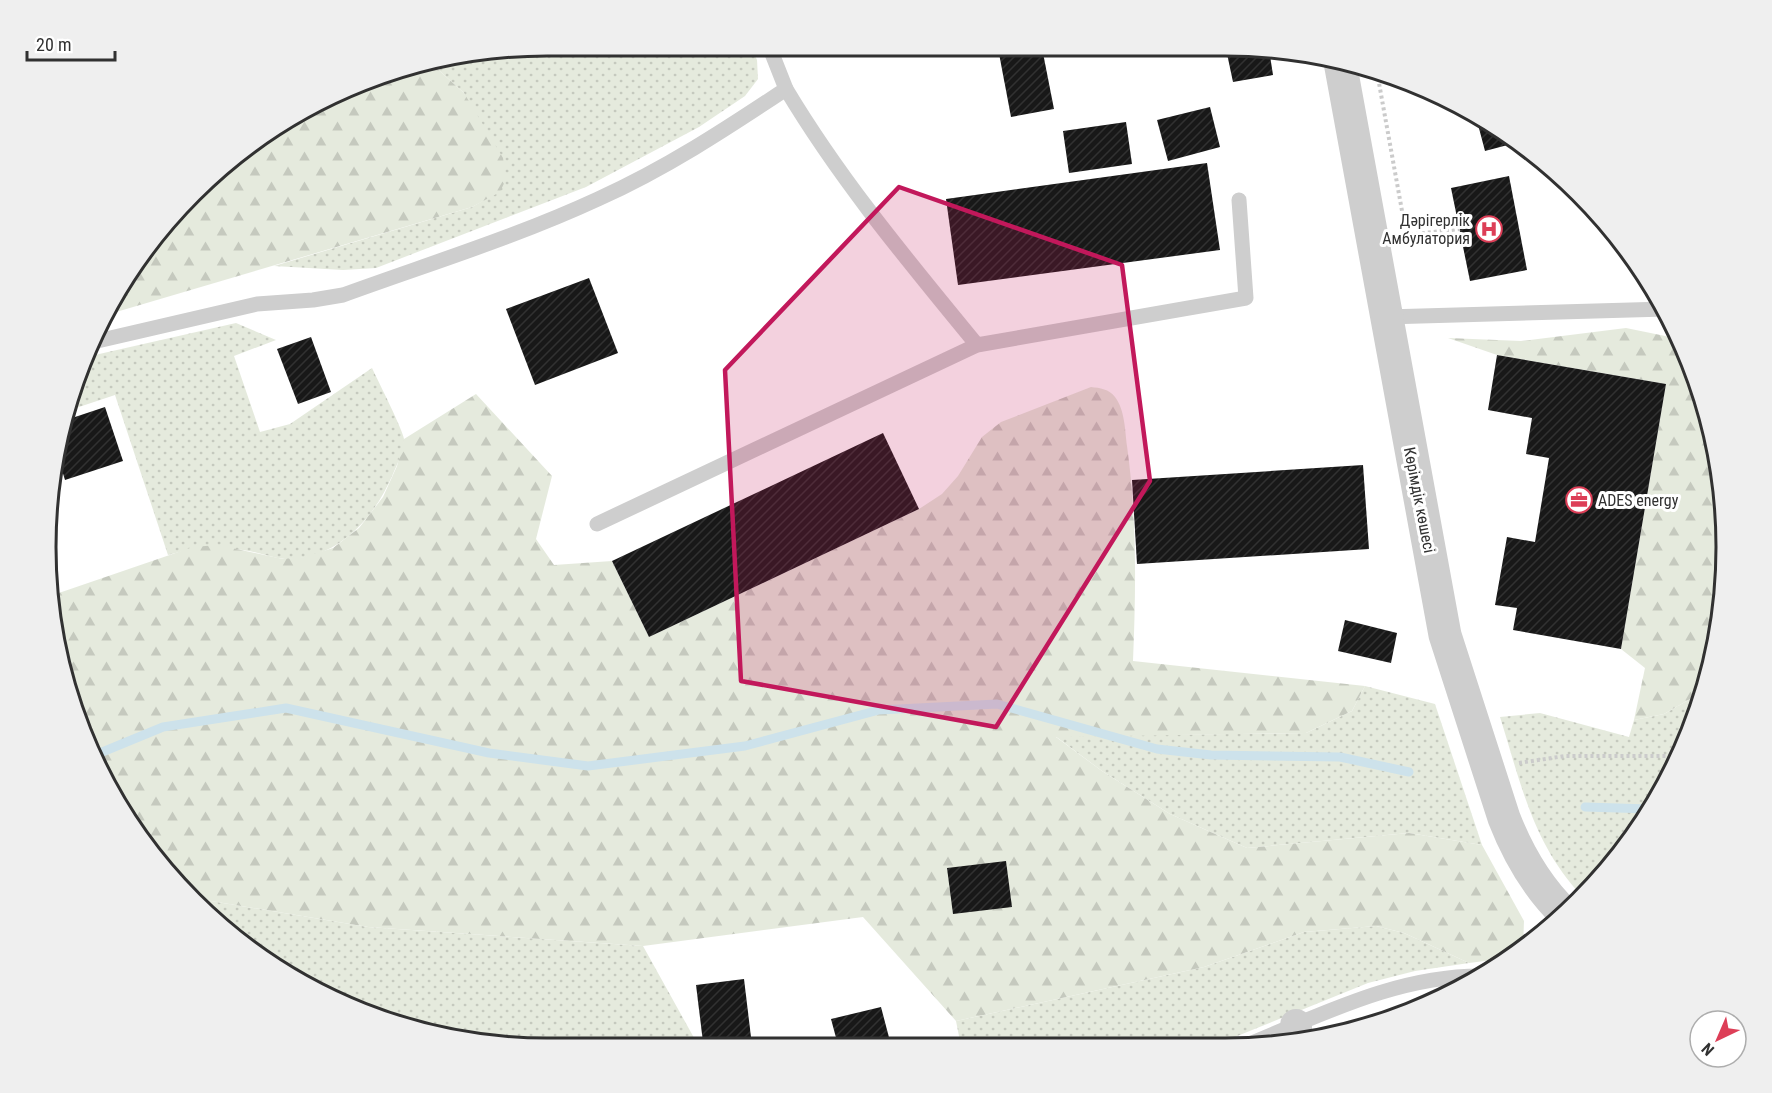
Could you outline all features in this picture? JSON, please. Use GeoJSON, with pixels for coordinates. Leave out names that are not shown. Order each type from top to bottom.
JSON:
{"type":"FeatureCollection","features":[{"type":"Feature","properties":{"kind":"street","name":"Көрімдік көшесі"},"geometry":{"type":"LineString","coordinates":[[1341,69],[1445,635],[1487,768],[1516,848],[1539,884],[1559,907]]}},
{"type":"Feature","properties":{"kind":"lane"},"geometry":{"type":"LineString","coordinates":[[773,56],[786,89],[816,140],[863,206],[976,345]]}},
{"type":"Feature","properties":{"kind":"lane"},"geometry":{"type":"LineString","coordinates":[[101,340],[256,304],[313,300],[343,295],[544,222],[599,199],[657,170],[722,132],[786,89]]}},
{"type":"Feature","properties":{"kind":"lane"},"geometry":{"type":"LineString","coordinates":[[597,524],[976,345],[1246,298],[1239,200]]}},
{"type":"Feature","properties":{"kind":"lane"},"geometry":{"type":"LineString","coordinates":[[1386,317],[1655,309]]}},
{"type":"Feature","properties":{"kind":"lane"},"geometry":{"type":"LineString","coordinates":[[1298,1032],[1355,1000],[1442,978],[1462,977]]}},
{"type":"Feature","properties":{"kind":"path"},"geometry":{"type":"LineString","coordinates":[[1379,81],[1406,235],[1460,229]]}},
{"type":"Feature","properties":{"kind":"path"},"geometry":{"type":"LineString","coordinates":[[1487,768],[1566,756],[1669,756]]}},
{"type":"Feature","properties":{"kind":"highlighted area"},"geometry":{"type":"Polygon","coordinates":[[[899,187],[1122,265],[1150,481],[996,727],[741,681],[725,370],[899,187]]]}},
{"type":"Feature","properties":{"kind":"green space"},"geometry":{"type":"Polygon","coordinates":[[[546,56],[755,56],[757,60],[758,79],[745,96],[699,127],[586,187],[376,268],[343,270],[274,266],[472,207],[500,191],[464,93],[437,68],[482,60],[546,56]]]}},
{"type":"Feature","properties":{"kind":"green space"},"geometry":{"type":"Polygon","coordinates":[[[437,68],[464,93],[503,158],[506,179],[500,192],[472,207],[115,312],[138,274],[177,223],[199,199],[248,157],[301,121],[329,106],[419,72],[437,68]]]}},
{"type":"Feature","properties":{"kind":"green space"},"geometry":{"type":"Polygon","coordinates":[[[236,323],[276,340],[234,356],[260,432],[290,424],[372,368],[403,434],[404,443],[400,457],[385,491],[364,521],[351,534],[321,552],[285,559],[239,549],[218,548],[188,550],[168,555],[115,395],[76,408],[95,355],[236,323]]]}},
{"type":"Feature","properties":{"kind":"green space"},"geometry":{"type":"Polygon","coordinates":[[[1626,328],[1669,337],[1679,359],[1700,419],[1707,451],[1715,514],[1715,579],[1707,642],[1692,698],[1664,714],[1634,720],[1645,668],[1621,649],[1666,384],[1497,355],[1448,338],[1521,341],[1626,328]]]}},
{"type":"Feature","properties":{"kind":"green space"},"geometry":{"type":"Polygon","coordinates":[[[1091,387],[1110,392],[1118,402],[1124,421],[1134,526],[1133,661],[1365,686],[1352,711],[1306,733],[1056,737],[1102,771],[1170,814],[1247,848],[1409,833],[1482,845],[1524,921],[1523,936],[1489,960],[1469,963],[1404,933],[1376,926],[1304,932],[1204,967],[956,1021],[863,917],[643,946],[368,927],[206,900],[157,845],[121,792],[93,734],[72,674],[58,593],[193,547],[218,545],[283,559],[304,557],[333,548],[359,528],[383,497],[397,466],[404,439],[476,394],[552,476],[536,539],[554,565],[612,561],[649,637],[919,509],[942,494],[958,476],[982,437],[1001,422],[1091,387]]]}},
{"type":"Feature","properties":{"kind":"green space"},"geometry":{"type":"Polygon","coordinates":[[[1365,686],[1435,704],[1482,845],[1409,833],[1247,848],[1170,814],[1102,771],[1055,736],[1306,733],[1352,711],[1365,686]]]}},
{"type":"Feature","properties":{"kind":"green space"},"geometry":{"type":"Polygon","coordinates":[[[1692,698],[1666,764],[1651,792],[1615,845],[1577,890],[1551,856],[1530,812],[1500,717],[1540,713],[1629,737],[1634,720],[1664,714],[1692,698]]]}},
{"type":"Feature","properties":{"kind":"green space"},"geometry":{"type":"Polygon","coordinates":[[[206,900],[368,927],[643,946],[694,1038],[546,1038],[482,1033],[419,1021],[359,1000],[301,972],[248,936],[206,900]]]}},
{"type":"Feature","properties":{"kind":"green space"},"geometry":{"type":"Polygon","coordinates":[[[1376,926],[1404,933],[1469,963],[1415,971],[1368,983],[1233,1038],[959,1038],[956,1021],[1204,967],[1304,932],[1376,926]]]}},
{"type":"Feature","properties":{"kind":"building"},"geometry":{"type":"Polygon","coordinates":[[[1000,56],[1044,56],[1054,109],[1011,117],[1000,56]]]}},
{"type":"Feature","properties":{"kind":"building"},"geometry":{"type":"Polygon","coordinates":[[[1227,56],[1270,58],[1273,75],[1233,82],[1227,56]]]}},
{"type":"Feature","properties":{"kind":"building"},"geometry":{"type":"Polygon","coordinates":[[[1210,107],[1220,147],[1168,161],[1157,120],[1210,107]]]}},
{"type":"Feature","properties":{"kind":"building"},"geometry":{"type":"Polygon","coordinates":[[[1126,122],[1132,164],[1069,173],[1063,131],[1126,122]]]}},
{"type":"Feature","properties":{"kind":"building"},"geometry":{"type":"Polygon","coordinates":[[[1478,126],[1508,145],[1485,151],[1478,126]]]}},
{"type":"Feature","properties":{"kind":"building"},"geometry":{"type":"Polygon","coordinates":[[[1207,163],[1220,250],[958,285],[946,199],[1207,163]]]}},
{"type":"Feature","properties":{"kind":"building"},"geometry":{"type":"Polygon","coordinates":[[[1509,176],[1527,270],[1470,281],[1451,188],[1509,176]]]}},
{"type":"Feature","properties":{"kind":"building"},"geometry":{"type":"Polygon","coordinates":[[[589,278],[618,353],[535,385],[506,309],[589,278]]]}},
{"type":"Feature","properties":{"kind":"building"},"geometry":{"type":"Polygon","coordinates":[[[311,337],[331,392],[298,404],[277,349],[311,337]]]}},
{"type":"Feature","properties":{"kind":"building"},"geometry":{"type":"Polygon","coordinates":[[[1497,355],[1666,384],[1621,649],[1513,630],[1517,608],[1495,605],[1507,537],[1535,542],[1549,458],[1526,454],[1532,418],[1488,410],[1497,355]]]}},
{"type":"Feature","properties":{"kind":"building"},"geometry":{"type":"Polygon","coordinates":[[[105,407],[123,461],[65,480],[62,470],[72,418],[105,407]]]}},
{"type":"Feature","properties":{"kind":"building"},"geometry":{"type":"Polygon","coordinates":[[[883,433],[919,509],[649,637],[612,561],[883,433]]]}},
{"type":"Feature","properties":{"kind":"building"},"geometry":{"type":"Polygon","coordinates":[[[1363,465],[1369,549],[1137,564],[1132,480],[1363,465]]]}},
{"type":"Feature","properties":{"kind":"building"},"geometry":{"type":"Polygon","coordinates":[[[1345,620],[1397,633],[1391,663],[1338,651],[1345,620]]]}},
{"type":"Feature","properties":{"kind":"building"},"geometry":{"type":"Polygon","coordinates":[[[1006,861],[1012,907],[953,914],[947,868],[1006,861]]]}},
{"type":"Feature","properties":{"kind":"building"},"geometry":{"type":"Polygon","coordinates":[[[744,979],[751,1037],[703,1038],[696,985],[744,979]]]}},
{"type":"Feature","properties":{"kind":"building"},"geometry":{"type":"Polygon","coordinates":[[[881,1007],[889,1038],[836,1038],[831,1019],[881,1007]]]}},
{"type":"Feature","properties":{"kind":"waterway"},"geometry":{"type":"LineString","coordinates":[[101,753],[163,727],[286,708],[489,753],[588,766],[745,746],[879,710],[997,704],[1157,749],[1211,755],[1340,757],[1409,772]]}},
{"type":"Feature","properties":{"kind":"waterway"},"geometry":{"type":"LineString","coordinates":[[1585,807],[1640,809]]}},
{"type":"Feature","properties":{"kind":"place","name":"Дәрігерлік Амбулатория"},"geometry":{"type":"Point","coordinates":[1489,229]}},
{"type":"Feature","properties":{"kind":"place","name":"ADES energy"},"geometry":{"type":"Point","coordinates":[1579,500]}}]}
